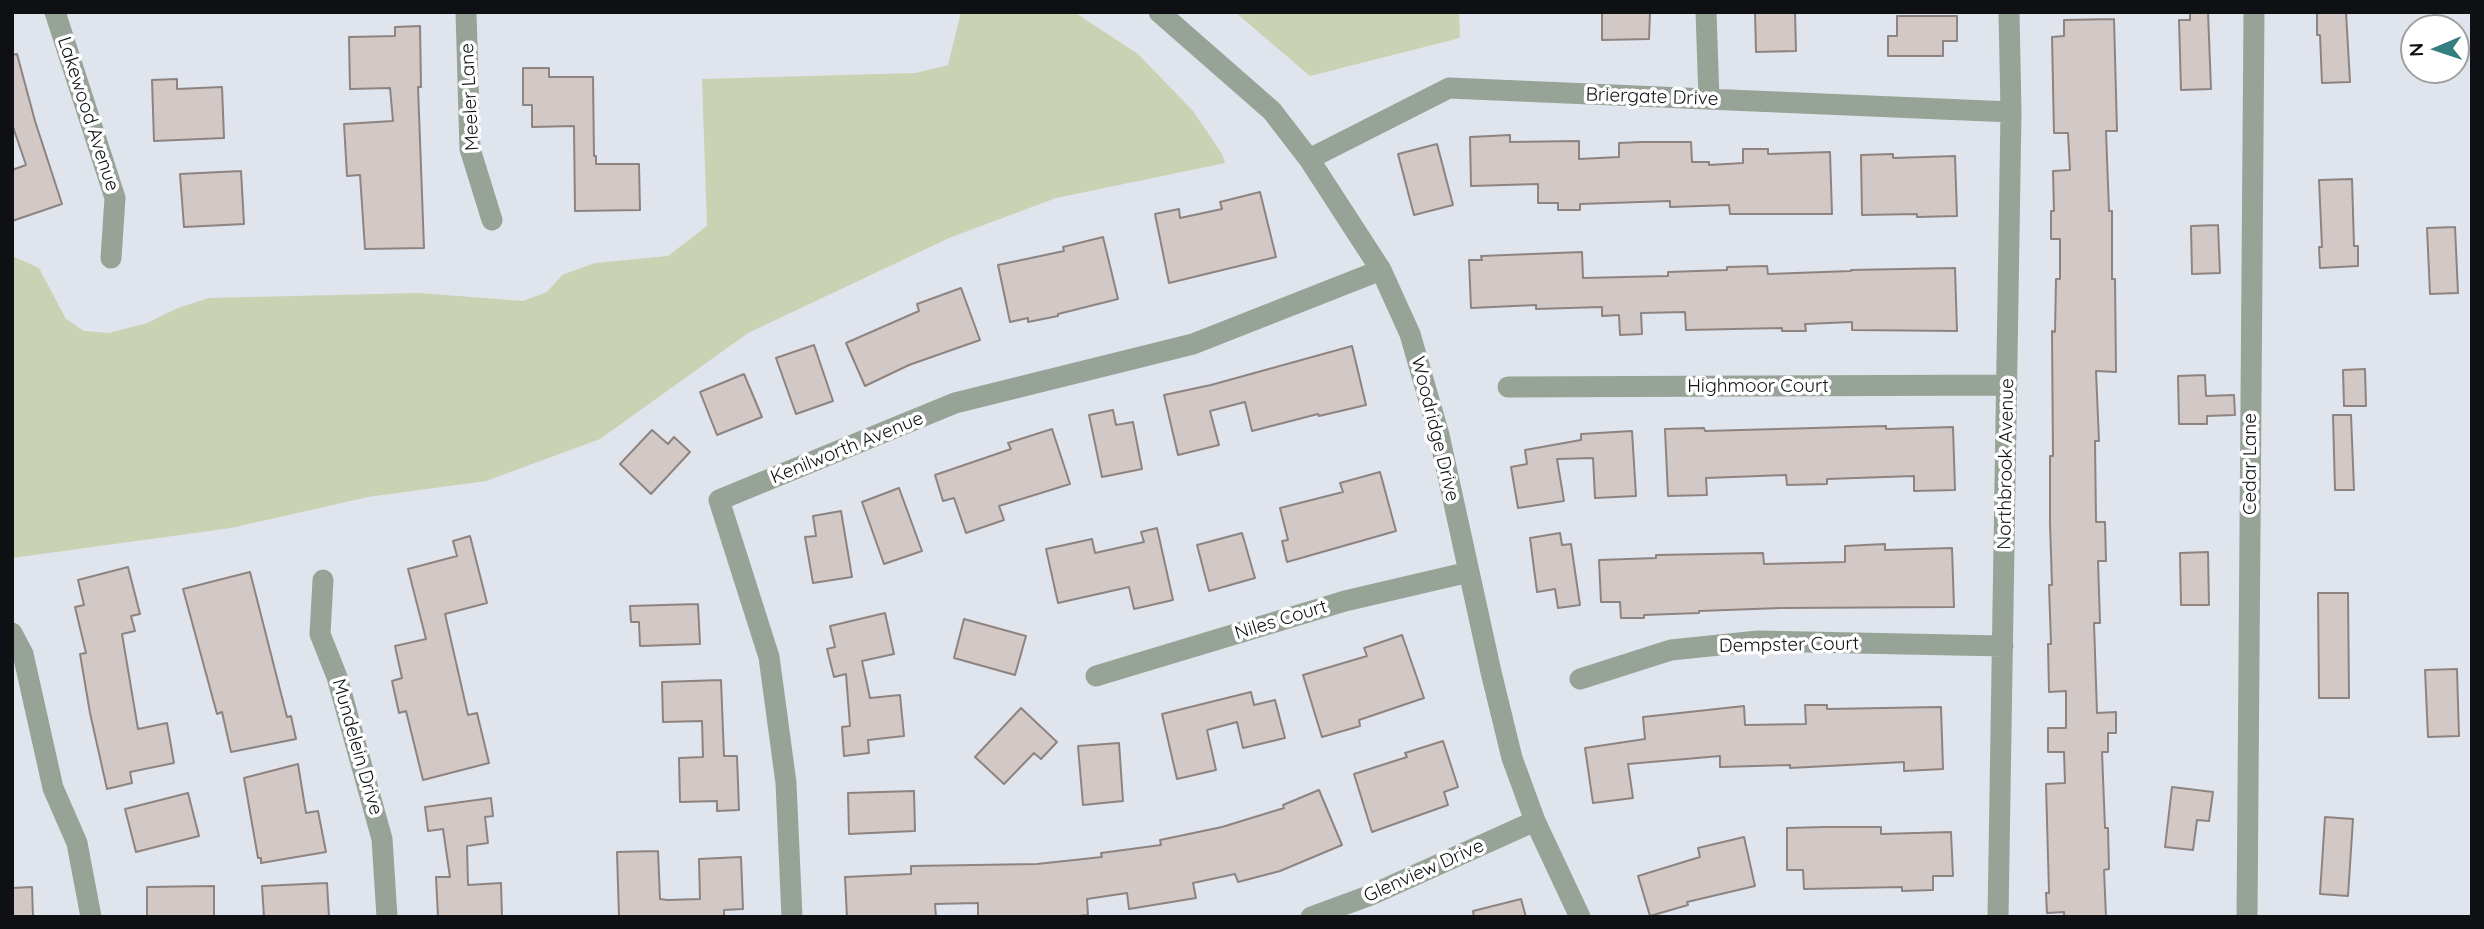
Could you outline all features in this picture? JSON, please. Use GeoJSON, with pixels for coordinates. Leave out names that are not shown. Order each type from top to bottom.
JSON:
{"type":"FeatureCollection","features":[{"type":"Feature","properties":{"kind":"street","name":"Lakewood Avenue"},"geometry":{"type":"LineString","coordinates":[[55,12],[115,198],[111,258]]}},
{"type":"Feature","properties":{"kind":"street","name":"Meeler Lane"},"geometry":{"type":"LineString","coordinates":[[466,12],[470,149],[492,220]]}},
{"type":"Feature","properties":{"kind":"street","name":"Woodridge Drive"},"geometry":{"type":"LineString","coordinates":[[1159,12],[1272,111],[1309,159],[1381,271],[1410,334],[1439,435],[1512,758],[1535,821],[1580,917]]}},
{"type":"Feature","properties":{"kind":"street"},"geometry":{"type":"LineString","coordinates":[[1706,12],[1709,99]]}},
{"type":"Feature","properties":{"kind":"street","name":"Northbrook Avenue"},"geometry":{"type":"LineString","coordinates":[[1998,917],[2011,112],[2009,12]]}},
{"type":"Feature","properties":{"kind":"street","name":"Cedar Lane"},"geometry":{"type":"LineString","coordinates":[[2247,917],[2254,12]]}},
{"type":"Feature","properties":{"kind":"street","name":"Briergate Drive"},"geometry":{"type":"LineString","coordinates":[[1309,159],[1449,88],[2011,112]]}},
{"type":"Feature","properties":{"kind":"street","name":"Kenilworth Avenue"},"geometry":{"type":"LineString","coordinates":[[792,917],[786,783],[769,657],[719,500],[956,403],[1193,344],[1381,271]]}},
{"type":"Feature","properties":{"kind":"street","name":"Highmoor Court"},"geometry":{"type":"LineString","coordinates":[[1508,387],[2007,385]]}},
{"type":"Feature","properties":{"kind":"street","name":"Niles Court"},"geometry":{"type":"LineString","coordinates":[[1096,676],[1345,601],[1469,572]]}},
{"type":"Feature","properties":{"kind":"street","name":"Mundelein Drive"},"geometry":{"type":"LineString","coordinates":[[323,580],[320,634],[337,677],[382,839],[387,917]]}},
{"type":"Feature","properties":{"kind":"street"},"geometry":{"type":"LineString","coordinates":[[12,633],[23,654],[53,788],[77,843],[91,917]]}},
{"type":"Feature","properties":{"kind":"street","name":"Dempster Court"},"geometry":{"type":"LineString","coordinates":[[1580,679],[1671,650],[1758,641],[2003,646]]}},
{"type":"Feature","properties":{"kind":"street","name":"Glenview Drive"},"geometry":{"type":"LineString","coordinates":[[1311,917],[1371,895],[1535,821]]}},
{"type":"Feature","properties":{"kind":"green space"},"geometry":{"type":"Polygon","coordinates":[[[961,12],[1074,12],[1138,54],[1193,111],[1222,154],[1225,163],[1056,198],[949,238],[748,333],[600,439],[486,481],[368,497],[231,528],[12,558],[12,256],[39,268],[66,319],[84,331],[109,333],[147,323],[178,308],[209,298],[419,293],[523,301],[547,292],[562,275],[595,263],[668,256],[707,226],[702,79],[916,73],[948,65],[961,12]]]}},
{"type":"Feature","properties":{"kind":"green space"},"geometry":{"type":"Polygon","coordinates":[[[1235,12],[1459,12],[1460,38],[1310,76],[1235,12]]]}},
{"type":"Feature","properties":{"kind":"building"},"geometry":{"type":"Polygon","coordinates":[[[1602,12],[1650,12],[1649,39],[1602,40],[1602,12]]]}},
{"type":"Feature","properties":{"kind":"building"},"geometry":{"type":"Polygon","coordinates":[[[1755,12],[1795,12],[1796,51],[1756,52],[1755,12]]]}},
{"type":"Feature","properties":{"kind":"building"},"geometry":{"type":"Polygon","coordinates":[[[2190,12],[2208,12],[2211,89],[2181,90],[2179,20],[2190,20],[2190,12]]]}},
{"type":"Feature","properties":{"kind":"building"},"geometry":{"type":"Polygon","coordinates":[[[2317,12],[2346,12],[2350,82],[2322,83],[2317,12]]]}},
{"type":"Feature","properties":{"kind":"building"},"geometry":{"type":"Polygon","coordinates":[[[1897,16],[1957,16],[1957,41],[1943,41],[1943,56],[1888,56],[1888,36],[1897,36],[1897,16]]]}},
{"type":"Feature","properties":{"kind":"building"},"geometry":{"type":"Polygon","coordinates":[[[2114,19],[2117,131],[2106,131],[2109,211],[2112,211],[2112,279],[2115,279],[2116,372],[2096,371],[2099,441],[2095,441],[2096,522],[2105,522],[2106,561],[2098,561],[2100,623],[2094,623],[2097,713],[2116,712],[2116,733],[2108,733],[2108,752],[2102,752],[2109,869],[2104,870],[2106,917],[2064,917],[2064,912],[2047,913],[2046,893],[2049,893],[2046,784],[2065,783],[2064,752],[2048,752],[2048,728],[2066,728],[2066,691],[2049,692],[2049,585],[2052,585],[2052,331],[2055,332],[2056,279],[2060,279],[2060,239],[2051,239],[2051,211],[2054,211],[2053,171],[2070,170],[2068,133],[2054,133],[2052,37],[2064,36],[2064,20],[2114,19]]]}},
{"type":"Feature","properties":{"kind":"building"},"geometry":{"type":"Polygon","coordinates":[[[420,26],[421,87],[418,87],[424,248],[365,249],[360,175],[347,176],[344,124],[393,121],[390,88],[350,89],[349,37],[395,36],[395,27],[420,26]]]}},
{"type":"Feature","properties":{"kind":"building"},"geometry":{"type":"Polygon","coordinates":[[[17,54],[62,204],[12,221],[12,170],[26,165],[12,124],[12,55],[17,54]]]}},
{"type":"Feature","properties":{"kind":"building"},"geometry":{"type":"Polygon","coordinates":[[[523,68],[549,68],[549,77],[593,77],[596,164],[639,164],[640,210],[575,211],[574,126],[532,127],[532,105],[523,105],[523,68]]]}},
{"type":"Feature","properties":{"kind":"building"},"geometry":{"type":"Polygon","coordinates":[[[177,79],[177,89],[222,87],[224,138],[154,141],[152,80],[177,79]]]}},
{"type":"Feature","properties":{"kind":"building"},"geometry":{"type":"Polygon","coordinates":[[[1510,135],[1510,142],[1579,141],[1579,159],[1619,157],[1619,143],[1641,142],[1691,142],[1692,162],[1709,162],[1709,165],[1743,163],[1743,149],[1768,149],[1768,154],[1830,152],[1832,214],[1730,214],[1729,205],[1670,207],[1670,201],[1580,204],[1580,210],[1558,210],[1558,203],[1538,203],[1538,184],[1471,186],[1470,137],[1510,135]]]}},
{"type":"Feature","properties":{"kind":"building"},"geometry":{"type":"Polygon","coordinates":[[[1437,144],[1453,205],[1414,215],[1398,154],[1437,144]]]}},
{"type":"Feature","properties":{"kind":"building"},"geometry":{"type":"Polygon","coordinates":[[[1893,154],[1893,158],[1955,156],[1957,216],[1862,215],[1861,155],[1893,154]]]}},
{"type":"Feature","properties":{"kind":"building"},"geometry":{"type":"Polygon","coordinates":[[[241,171],[244,224],[184,227],[180,174],[241,171]]]}},
{"type":"Feature","properties":{"kind":"building"},"geometry":{"type":"Polygon","coordinates":[[[2352,179],[2354,246],[2358,246],[2358,266],[2320,268],[2319,247],[2322,247],[2319,180],[2352,179]]]}},
{"type":"Feature","properties":{"kind":"building"},"geometry":{"type":"Polygon","coordinates":[[[1260,192],[1276,257],[1169,283],[1155,214],[1179,209],[1180,218],[1222,209],[1220,202],[1260,192]]]}},
{"type":"Feature","properties":{"kind":"building"},"geometry":{"type":"Polygon","coordinates":[[[2218,225],[2220,273],[2192,274],[2191,226],[2218,225]]]}},
{"type":"Feature","properties":{"kind":"building"},"geometry":{"type":"Polygon","coordinates":[[[2455,227],[2458,293],[2430,294],[2427,228],[2455,227]]]}},
{"type":"Feature","properties":{"kind":"building"},"geometry":{"type":"Polygon","coordinates":[[[1103,237],[1118,299],[1058,316],[1028,322],[1028,318],[1010,322],[998,265],[1064,251],[1063,247],[1103,237]]]}},
{"type":"Feature","properties":{"kind":"building"},"geometry":{"type":"Polygon","coordinates":[[[1582,252],[1583,278],[1668,276],[1668,272],[1727,270],[1727,267],[1767,266],[1768,274],[1955,268],[1957,331],[1852,330],[1852,322],[1805,324],[1806,331],[1782,331],[1782,328],[1686,330],[1685,312],[1641,313],[1642,334],[1620,335],[1619,315],[1602,316],[1602,307],[1536,309],[1536,305],[1471,308],[1469,260],[1482,260],[1481,256],[1582,252]]]}},
{"type":"Feature","properties":{"kind":"building"},"geometry":{"type":"Polygon","coordinates":[[[961,288],[980,340],[909,365],[865,386],[846,343],[919,311],[917,304],[961,288]]]}},
{"type":"Feature","properties":{"kind":"building"},"geometry":{"type":"Polygon","coordinates":[[[814,345],[833,401],[796,414],[776,358],[814,345]]]}},
{"type":"Feature","properties":{"kind":"building"},"geometry":{"type":"Polygon","coordinates":[[[1352,346],[1366,405],[1252,431],[1245,402],[1210,411],[1219,445],[1178,455],[1164,395],[1211,385],[1352,346]]]}},
{"type":"Feature","properties":{"kind":"building"},"geometry":{"type":"Polygon","coordinates":[[[2365,369],[2366,406],[2344,406],[2343,370],[2365,369]]]}},
{"type":"Feature","properties":{"kind":"building"},"geometry":{"type":"Polygon","coordinates":[[[744,374],[762,417],[717,435],[700,392],[744,374]]]}},
{"type":"Feature","properties":{"kind":"building"},"geometry":{"type":"Polygon","coordinates":[[[2205,375],[2206,396],[2234,395],[2235,415],[2207,416],[2207,424],[2179,424],[2178,376],[2205,375]]]}},
{"type":"Feature","properties":{"kind":"building"},"geometry":{"type":"Polygon","coordinates":[[[1113,410],[1116,425],[1133,422],[1142,469],[1102,477],[1089,415],[1113,410]]]}},
{"type":"Feature","properties":{"kind":"building"},"geometry":{"type":"Polygon","coordinates":[[[2333,415],[2351,415],[2354,490],[2335,490],[2333,415]]]}},
{"type":"Feature","properties":{"kind":"building"},"geometry":{"type":"Polygon","coordinates":[[[1886,426],[1886,429],[1953,427],[1955,490],[1914,491],[1914,476],[1827,479],[1827,484],[1787,485],[1786,475],[1706,478],[1707,495],[1668,496],[1665,429],[1704,428],[1705,431],[1886,426]]]}},
{"type":"Feature","properties":{"kind":"building"},"geometry":{"type":"Polygon","coordinates":[[[1052,429],[1070,484],[999,506],[1004,520],[966,533],[954,498],[943,501],[935,475],[1011,449],[1008,443],[1052,429]]]}},
{"type":"Feature","properties":{"kind":"building"},"geometry":{"type":"Polygon","coordinates":[[[652,430],[668,444],[674,437],[690,452],[651,494],[620,464],[652,430]]]}},
{"type":"Feature","properties":{"kind":"building"},"geometry":{"type":"Polygon","coordinates":[[[1632,431],[1636,496],[1595,498],[1593,458],[1557,459],[1564,501],[1518,508],[1511,467],[1527,464],[1525,450],[1581,440],[1581,434],[1632,431]]]}},
{"type":"Feature","properties":{"kind":"building"},"geometry":{"type":"Polygon","coordinates":[[[1380,472],[1396,531],[1287,562],[1282,541],[1288,540],[1280,508],[1343,492],[1340,483],[1380,472]]]}},
{"type":"Feature","properties":{"kind":"building"},"geometry":{"type":"Polygon","coordinates":[[[899,488],[922,551],[884,564],[862,502],[899,488]]]}},
{"type":"Feature","properties":{"kind":"building"},"geometry":{"type":"Polygon","coordinates":[[[841,511],[852,577],[813,583],[805,537],[816,536],[813,516],[841,511]]]}},
{"type":"Feature","properties":{"kind":"building"},"geometry":{"type":"Polygon","coordinates":[[[1157,528],[1173,600],[1134,609],[1129,587],[1058,603],[1046,549],[1092,539],[1095,553],[1144,542],[1141,532],[1157,528]]]}},
{"type":"Feature","properties":{"kind":"building"},"geometry":{"type":"Polygon","coordinates":[[[1242,533],[1255,578],[1209,591],[1197,545],[1242,533]]]}},
{"type":"Feature","properties":{"kind":"building"},"geometry":{"type":"Polygon","coordinates":[[[1560,533],[1562,545],[1571,544],[1580,605],[1558,608],[1555,589],[1537,592],[1530,538],[1560,533]]]}},
{"type":"Feature","properties":{"kind":"building"},"geometry":{"type":"Polygon","coordinates":[[[470,536],[487,603],[445,614],[468,715],[477,713],[489,763],[423,780],[406,711],[399,713],[392,681],[402,678],[395,646],[426,639],[408,569],[457,556],[453,541],[470,536]]]}},
{"type":"Feature","properties":{"kind":"building"},"geometry":{"type":"Polygon","coordinates":[[[1885,544],[1885,550],[1952,548],[1954,607],[1781,608],[1699,611],[1621,618],[1620,602],[1601,602],[1599,560],[1656,558],[1656,555],[1763,553],[1764,564],[1845,562],[1845,546],[1885,544]]]}},
{"type":"Feature","properties":{"kind":"building"},"geometry":{"type":"Polygon","coordinates":[[[2208,552],[2209,605],[2181,605],[2180,553],[2208,552]]]}},
{"type":"Feature","properties":{"kind":"building"},"geometry":{"type":"Polygon","coordinates":[[[128,567],[140,614],[131,616],[135,631],[122,634],[138,729],[167,723],[174,763],[130,772],[132,783],[107,789],[90,713],[80,654],[86,653],[75,607],[84,605],[78,580],[128,567]]]}},
{"type":"Feature","properties":{"kind":"building"},"geometry":{"type":"Polygon","coordinates":[[[250,572],[287,717],[291,716],[296,739],[231,752],[222,712],[217,714],[183,589],[250,572]]]}},
{"type":"Feature","properties":{"kind":"building"},"geometry":{"type":"Polygon","coordinates":[[[2318,593],[2348,593],[2349,698],[2319,698],[2318,593]]]}},
{"type":"Feature","properties":{"kind":"building"},"geometry":{"type":"Polygon","coordinates":[[[698,604],[700,644],[640,646],[639,622],[631,622],[630,606],[698,604]]]}},
{"type":"Feature","properties":{"kind":"building"},"geometry":{"type":"Polygon","coordinates":[[[885,613],[894,654],[862,661],[870,698],[900,695],[904,736],[868,740],[869,753],[844,756],[842,727],[850,726],[846,674],[834,677],[827,649],[835,647],[830,626],[885,613]]]}},
{"type":"Feature","properties":{"kind":"building"},"geometry":{"type":"Polygon","coordinates":[[[964,619],[1026,636],[1015,675],[954,658],[964,619]]]}},
{"type":"Feature","properties":{"kind":"building"},"geometry":{"type":"Polygon","coordinates":[[[1402,635],[1424,698],[1359,720],[1360,726],[1322,737],[1303,675],[1367,656],[1364,648],[1402,635]]]}},
{"type":"Feature","properties":{"kind":"building"},"geometry":{"type":"Polygon","coordinates":[[[2457,669],[2459,736],[2428,737],[2425,670],[2457,669]]]}},
{"type":"Feature","properties":{"kind":"building"},"geometry":{"type":"Polygon","coordinates":[[[721,680],[724,756],[737,756],[739,810],[717,811],[717,801],[680,802],[679,758],[703,757],[702,721],[663,722],[662,682],[721,680]]]}},
{"type":"Feature","properties":{"kind":"building"},"geometry":{"type":"Polygon","coordinates":[[[1251,692],[1254,705],[1275,700],[1285,738],[1243,748],[1237,722],[1207,730],[1216,770],[1177,779],[1162,714],[1251,692]]]}},
{"type":"Feature","properties":{"kind":"building"},"geometry":{"type":"Polygon","coordinates":[[[1805,705],[1827,705],[1827,709],[1941,707],[1943,769],[1904,771],[1904,762],[1790,768],[1790,765],[1720,767],[1720,756],[1628,764],[1633,798],[1593,803],[1585,748],[1645,739],[1643,717],[1744,706],[1745,725],[1806,724],[1805,705]]]}},
{"type":"Feature","properties":{"kind":"building"},"geometry":{"type":"Polygon","coordinates":[[[1021,708],[1057,742],[1041,759],[1034,753],[1004,784],[975,757],[1021,708]]]}},
{"type":"Feature","properties":{"kind":"building"},"geometry":{"type":"Polygon","coordinates":[[[1443,741],[1458,787],[1444,792],[1448,805],[1372,832],[1354,774],[1407,757],[1405,753],[1443,741]]]}},
{"type":"Feature","properties":{"kind":"building"},"geometry":{"type":"Polygon","coordinates":[[[1119,743],[1123,801],[1083,805],[1078,746],[1119,743]]]}},
{"type":"Feature","properties":{"kind":"building"},"geometry":{"type":"Polygon","coordinates":[[[298,764],[306,813],[318,811],[326,852],[261,863],[244,778],[298,764]]]}},
{"type":"Feature","properties":{"kind":"building"},"geometry":{"type":"Polygon","coordinates":[[[2172,787],[2213,792],[2209,821],[2197,820],[2193,850],[2165,847],[2172,787]]]}},
{"type":"Feature","properties":{"kind":"building"},"geometry":{"type":"Polygon","coordinates":[[[1319,790],[1342,845],[1280,871],[1238,882],[1235,874],[1193,883],[1196,898],[1129,909],[1127,893],[1087,899],[1088,915],[1068,917],[978,917],[978,903],[935,904],[936,917],[847,917],[845,877],[911,874],[911,866],[1037,864],[1102,857],[1101,853],[1161,845],[1160,840],[1222,827],[1284,808],[1283,805],[1319,790]]]}},
{"type":"Feature","properties":{"kind":"building"},"geometry":{"type":"Polygon","coordinates":[[[914,791],[915,831],[849,834],[848,793],[914,791]]]}},
{"type":"Feature","properties":{"kind":"building"},"geometry":{"type":"Polygon","coordinates":[[[188,793],[199,836],[136,852],[125,809],[188,793]]]}},
{"type":"Feature","properties":{"kind":"building"},"geometry":{"type":"Polygon","coordinates":[[[491,798],[493,816],[485,817],[488,843],[467,846],[468,885],[501,883],[502,917],[438,917],[436,877],[450,877],[443,829],[428,831],[425,807],[491,798]]]}},
{"type":"Feature","properties":{"kind":"building"},"geometry":{"type":"Polygon","coordinates":[[[2325,817],[2353,819],[2348,896],[2320,894],[2325,817]]]}},
{"type":"Feature","properties":{"kind":"building"},"geometry":{"type":"Polygon","coordinates":[[[1881,827],[1881,834],[1951,832],[1953,876],[1933,876],[1933,890],[1902,891],[1902,887],[1804,889],[1803,870],[1787,870],[1787,828],[1881,827]]]}},
{"type":"Feature","properties":{"kind":"building"},"geometry":{"type":"Polygon","coordinates":[[[1744,837],[1755,886],[1687,902],[1688,905],[1650,916],[1638,876],[1700,857],[1698,848],[1744,837]]]}},
{"type":"Feature","properties":{"kind":"building"},"geometry":{"type":"Polygon","coordinates":[[[658,851],[660,899],[668,900],[700,899],[699,859],[741,857],[743,909],[724,910],[724,917],[619,917],[617,852],[658,851]]]}},
{"type":"Feature","properties":{"kind":"building"},"geometry":{"type":"Polygon","coordinates":[[[327,883],[329,917],[264,917],[262,886],[327,883]]]}},
{"type":"Feature","properties":{"kind":"building"},"geometry":{"type":"Polygon","coordinates":[[[214,886],[214,917],[147,917],[147,887],[214,886]]]}},
{"type":"Feature","properties":{"kind":"building"},"geometry":{"type":"Polygon","coordinates":[[[32,887],[33,917],[12,917],[12,888],[32,887]]]}},
{"type":"Feature","properties":{"kind":"building"},"geometry":{"type":"Polygon","coordinates":[[[1521,899],[1526,917],[1474,917],[1473,911],[1521,899]]]}}]}
